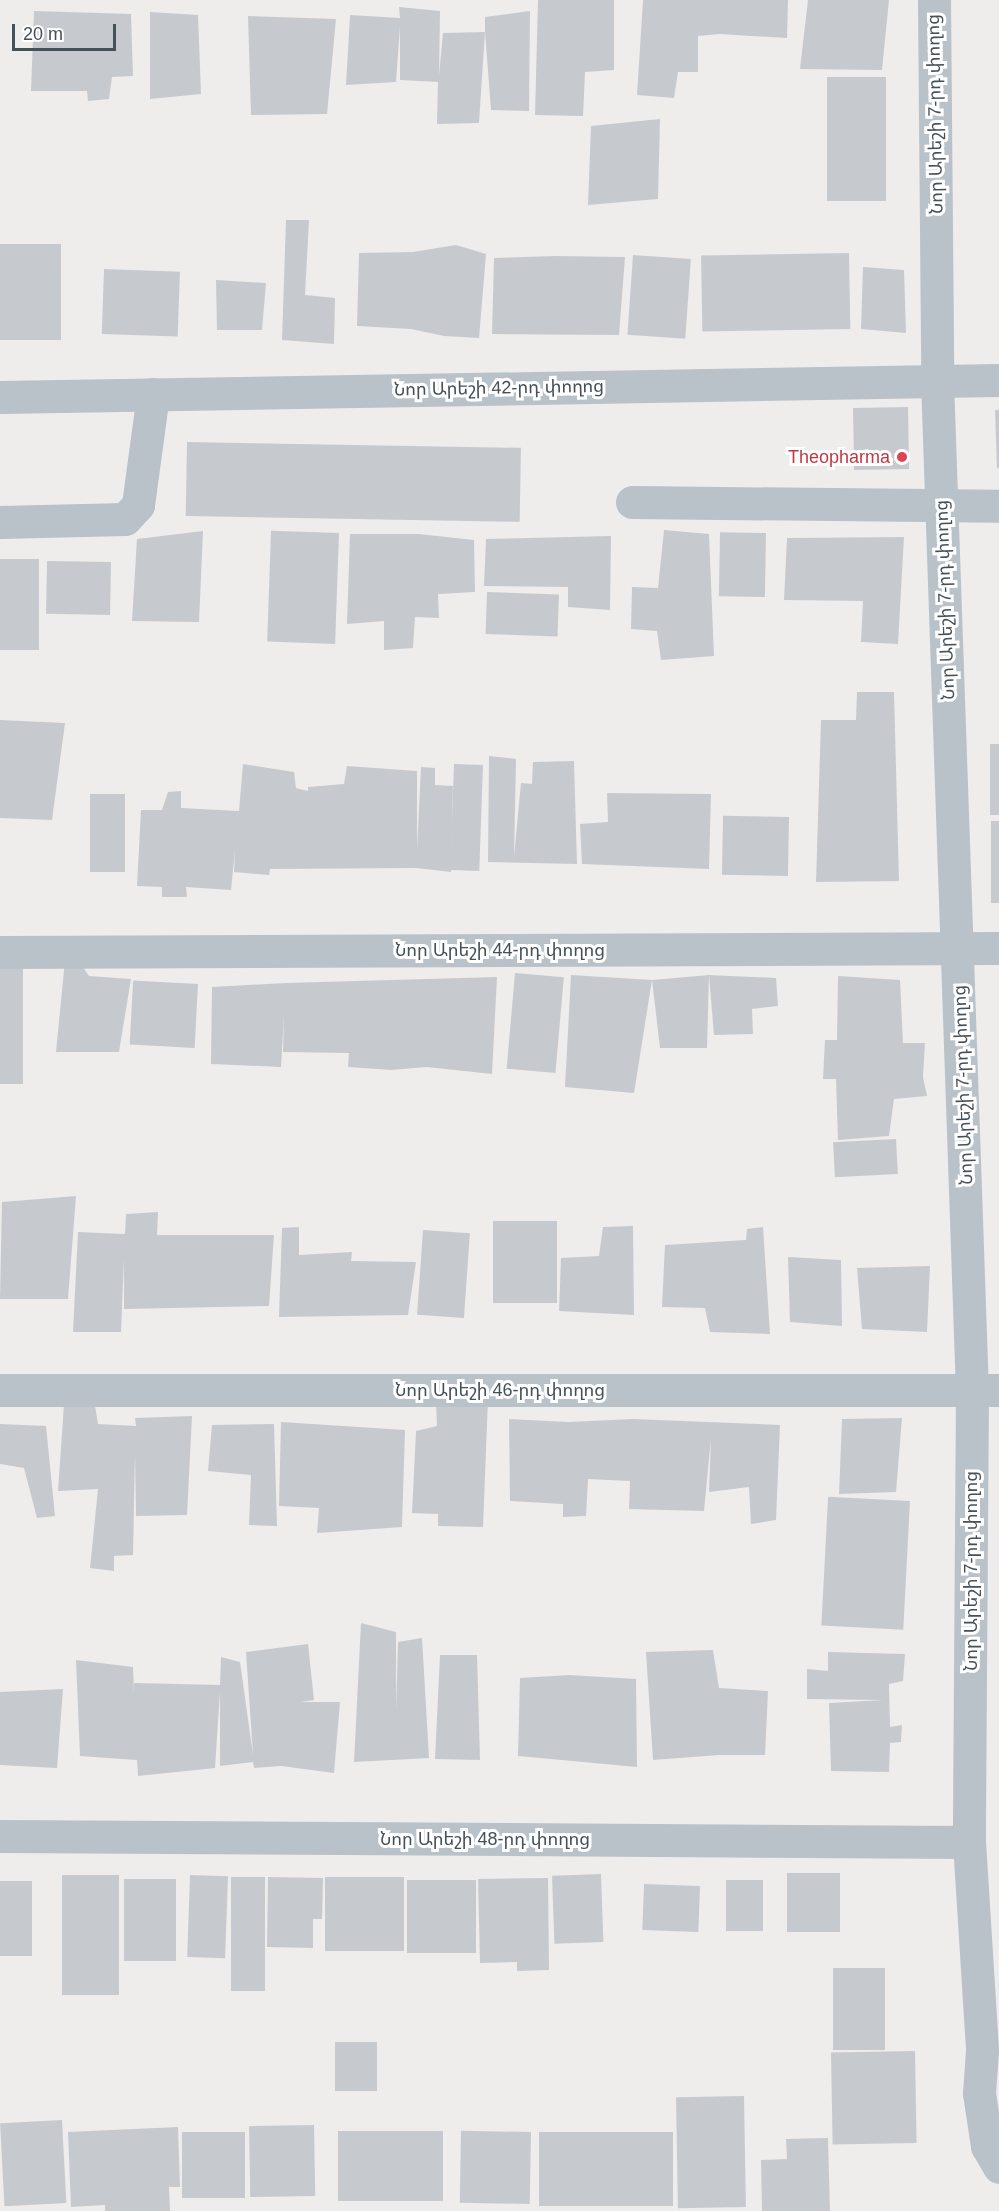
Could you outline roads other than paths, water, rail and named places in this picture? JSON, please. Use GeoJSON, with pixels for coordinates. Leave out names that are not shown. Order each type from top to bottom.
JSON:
{"type":"FeatureCollection","features":[{"type":"Feature","properties":{"kind":"street","name":"Նոր Արեշի 7-րդ փողոց"},"geometry":{"type":"LineString","coordinates":[[934,0],[937,380],[941,506],[959,949],[986,1390],[969,1842],[982,2051],[979,2093],[987,2146],[999,2167]]}},
{"type":"Feature","properties":{"kind":"street","name":"Նոր Արեշի 42-րդ փողոց"},"geometry":{"type":"LineString","coordinates":[[0,397],[999,380]]}},
{"type":"Feature","properties":{"kind":"street"},"geometry":{"type":"LineString","coordinates":[[0,522],[125,519],[138,504],[153,394]]}},
{"type":"Feature","properties":{"kind":"street"},"geometry":{"type":"LineString","coordinates":[[632,502],[999,506]]}},
{"type":"Feature","properties":{"kind":"street","name":"Նոր Արեշի 44-րդ փողոց"},"geometry":{"type":"LineString","coordinates":[[0,952],[999,948]]}},
{"type":"Feature","properties":{"kind":"street","name":"Նոր Արեշի 46-րդ փողոց"},"geometry":{"type":"LineString","coordinates":[[0,1390],[986,1390]]}},
{"type":"Feature","properties":{"kind":"street","name":"Նոր Արեշի 48-րդ փողոց"},"geometry":{"type":"LineString","coordinates":[[0,1836],[969,1842]]}},
{"type":"Feature","properties":{"kind":"place","name":"Theopharma"},"geometry":{"type":"Point","coordinates":[902,457]}}]}
